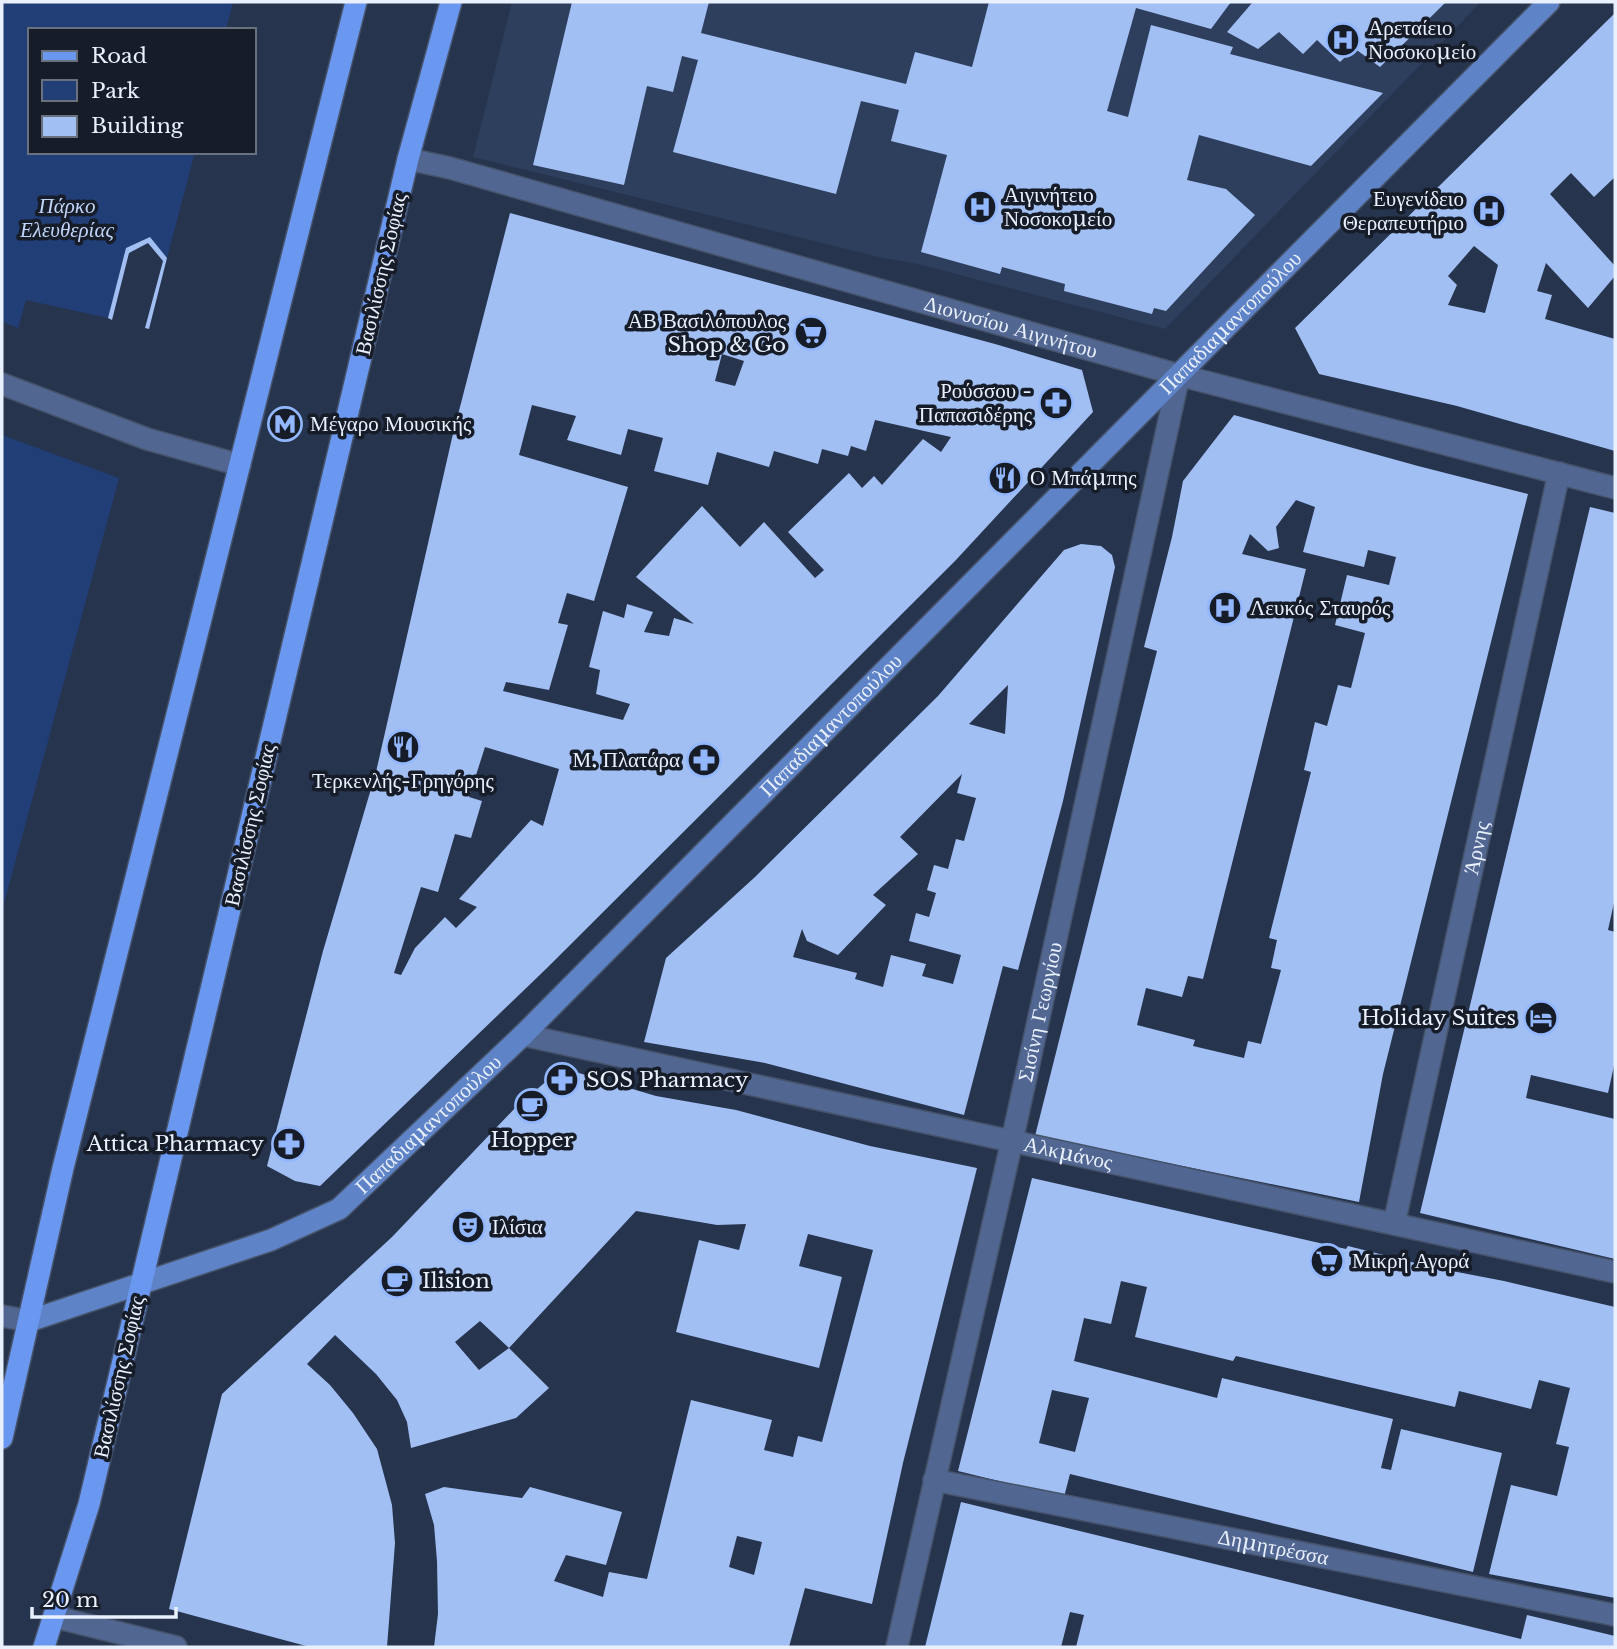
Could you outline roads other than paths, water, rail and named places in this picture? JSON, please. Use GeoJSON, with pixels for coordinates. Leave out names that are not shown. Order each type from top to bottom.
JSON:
{"type":"FeatureCollection","features":[{"type":"Feature","properties":{"kind":"main road"},"geometry":{"type":"LineString","coordinates":[[2,1437],[64,1168],[356,2]]}},
{"type":"Feature","properties":{"kind":"main road","name":"Βασιλίσσης Σοφίας"},"geometry":{"type":"LineString","coordinates":[[44,1647],[89,1504],[408,159],[451,2]]}},
{"type":"Feature","properties":{"kind":"street","name":"Παπαδιαμαντοπούλου"},"geometry":{"type":"LineString","coordinates":[[29,1321],[271,1240],[339,1209],[523,1035],[1549,2]]}},
{"type":"Feature","properties":{"kind":"street","name":"Διονυσίου Αιγινήτου"},"geometry":{"type":"LineString","coordinates":[[408,159],[464,172],[1179,375],[1615,488]]}},
{"type":"Feature","properties":{"kind":"street","name":"Σισίνη Γεωργίου"},"geometry":{"type":"LineString","coordinates":[[897,1647],[1012,1141],[1179,375]]}},
{"type":"Feature","properties":{"kind":"street"},"geometry":{"type":"LineString","coordinates":[[2,384],[147,439],[240,465]]}},
{"type":"Feature","properties":{"kind":"street","name":"Άρνης"},"geometry":{"type":"LineString","coordinates":[[1394,1224],[1559,473]]}},
{"type":"Feature","properties":{"kind":"street","name":"Αλκμάνος"},"geometry":{"type":"LineString","coordinates":[[523,1035],[1615,1272]]}},
{"type":"Feature","properties":{"kind":"street"},"geometry":{"type":"LineString","coordinates":[[2,1316],[29,1321]]}},
{"type":"Feature","properties":{"kind":"street","name":"Δημητρέσσα"},"geometry":{"type":"LineString","coordinates":[[934,1480],[1615,1615]]}},
{"type":"Feature","properties":{"kind":"street"},"geometry":{"type":"LineString","coordinates":[[55,1617],[176,1647]]}},
{"type":"Feature","properties":{"kind":"place","name":"Αρεταίειο Νοσοκομείο"},"geometry":{"type":"Point","coordinates":[1343,40]}},
{"type":"Feature","properties":{"kind":"place","name":"Αιγινήτειο Νοσοκομείο"},"geometry":{"type":"Point","coordinates":[980,207]}},
{"type":"Feature","properties":{"kind":"place","name":"Ευγενίδειο Θεραπευτήριο"},"geometry":{"type":"Point","coordinates":[1489,211]}},
{"type":"Feature","properties":{"kind":"place","name":"ΑΒ Βασιλόπουλος Shop & Go"},"geometry":{"type":"Point","coordinates":[811,333]}},
{"type":"Feature","properties":{"kind":"place","name":"Ρούσσου - Παπασιδέρης"},"geometry":{"type":"Point","coordinates":[1056,403]}},
{"type":"Feature","properties":{"kind":"place","name":"Μέγαρο Μουσικής"},"geometry":{"type":"Point","coordinates":[285,424]}},
{"type":"Feature","properties":{"kind":"place","name":"Ο Μπάμπης"},"geometry":{"type":"Point","coordinates":[1005,478]}},
{"type":"Feature","properties":{"kind":"place","name":"Λευκός Σταυρός"},"geometry":{"type":"Point","coordinates":[1225,608]}},
{"type":"Feature","properties":{"kind":"place","name":"Τερκενλής-Γρηγόρης"},"geometry":{"type":"Point","coordinates":[403,747]}},
{"type":"Feature","properties":{"kind":"place","name":"Μ. Πλατάρα"},"geometry":{"type":"Point","coordinates":[704,760]}},
{"type":"Feature","properties":{"kind":"place","name":"Holiday Suites"},"geometry":{"type":"Point","coordinates":[1541,1018]}},
{"type":"Feature","properties":{"kind":"place","name":"SOS Pharmacy"},"geometry":{"type":"Point","coordinates":[562,1080]}},
{"type":"Feature","properties":{"kind":"place","name":"Hopper"},"geometry":{"type":"Point","coordinates":[532,1106]}},
{"type":"Feature","properties":{"kind":"place","name":"Attica Pharmacy"},"geometry":{"type":"Point","coordinates":[289,1144]}},
{"type":"Feature","properties":{"kind":"place","name":"Ιλίσια"},"geometry":{"type":"Point","coordinates":[468,1227]}},
{"type":"Feature","properties":{"kind":"place","name":"Μικρή Αγορά"},"geometry":{"type":"Point","coordinates":[1327,1261]}},
{"type":"Feature","properties":{"kind":"place","name":"Ilision"},"geometry":{"type":"Point","coordinates":[397,1281]}},
{"type":"Feature","properties":{"kind":"park label","name":"Πάρκο Ελευθερίας"},"geometry":{"type":"Point","coordinates":[67,218]}}]}
